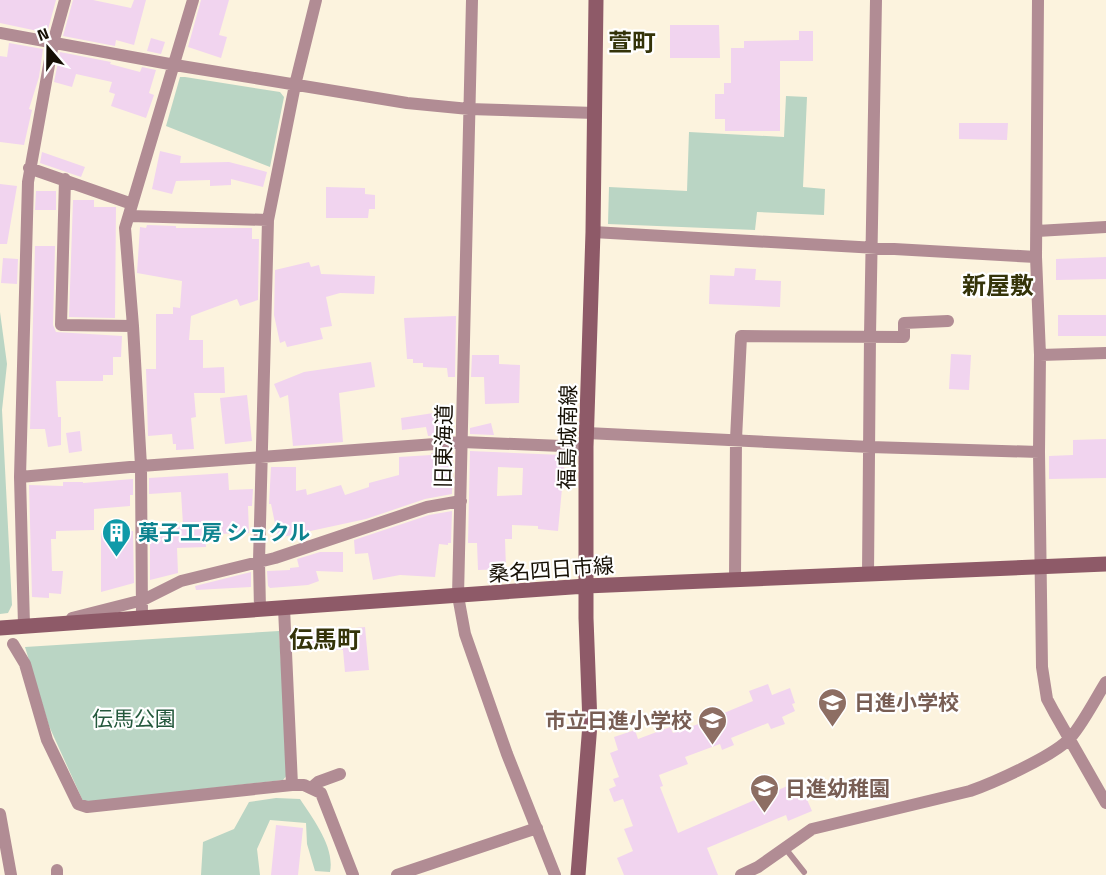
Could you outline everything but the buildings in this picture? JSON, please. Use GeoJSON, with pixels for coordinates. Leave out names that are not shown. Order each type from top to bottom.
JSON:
{"type":"FeatureCollection","features":[{"type":"Feature","properties":{"kind":"main road","name":"福島城南線"},"geometry":{"type":"LineString","coordinates":[[578,875],[590,724],[586,586],[587,440],[596,0]]}},
{"type":"Feature","properties":{"kind":"main road","name":"桑名四日市線"},"geometry":{"type":"LineString","coordinates":[[0,628],[56,622],[260,610],[586,586],[1106,564]]}},
{"type":"Feature","properties":{"kind":"street"},"geometry":{"type":"LineString","coordinates":[[24,625],[20,477],[22,338],[29,168],[53,43],[65,0]]}},
{"type":"Feature","properties":{"kind":"street"},"geometry":{"type":"LineString","coordinates":[[142,618],[141,466],[125,228],[193,0]]}},
{"type":"Feature","properties":{"kind":"street"},"geometry":{"type":"LineString","coordinates":[[260,610],[259,561],[268,220],[295,85],[316,0]]}},
{"type":"Feature","properties":{"kind":"street","name":"旧東海道"},"geometry":{"type":"LineString","coordinates":[[472,0],[458,596],[465,634],[507,754],[555,875]]}},
{"type":"Feature","properties":{"kind":"street"},"geometry":{"type":"LineString","coordinates":[[868,575],[876,0]]}},
{"type":"Feature","properties":{"kind":"street"},"geometry":{"type":"LineString","coordinates":[[1038,0],[1036,257],[1040,355],[1039,452],[1043,683],[1047,699],[1106,802]]}},
{"type":"Feature","properties":{"kind":"street"},"geometry":{"type":"LineString","coordinates":[[0,33],[175,65],[407,103],[469,109],[595,113]]}},
{"type":"Feature","properties":{"kind":"street"},"geometry":{"type":"LineString","coordinates":[[29,168],[65,179],[131,210],[268,220]]}},
{"type":"Feature","properties":{"kind":"street"},"geometry":{"type":"LineString","coordinates":[[65,179],[61,325],[133,326]]}},
{"type":"Feature","properties":{"kind":"street"},"geometry":{"type":"LineString","coordinates":[[1037,231],[1106,227]]}},
{"type":"Feature","properties":{"kind":"street"},"geometry":{"type":"LineString","coordinates":[[593,232],[1036,257]]}},
{"type":"Feature","properties":{"kind":"street"},"geometry":{"type":"LineString","coordinates":[[735,579],[736,439],[741,336],[904,337],[904,323],[948,321]]}},
{"type":"Feature","properties":{"kind":"street"},"geometry":{"type":"LineString","coordinates":[[1040,355],[1106,353]]}},
{"type":"Feature","properties":{"kind":"street"},"geometry":{"type":"LineString","coordinates":[[20,477],[462,442],[736,439],[870,447],[1039,452]]}},
{"type":"Feature","properties":{"kind":"street"},"geometry":{"type":"LineString","coordinates":[[56,622],[143,600],[181,581],[275,558],[428,507],[461,501]]}},
{"type":"Feature","properties":{"kind":"street"},"geometry":{"type":"LineString","coordinates":[[284,608],[292,785]]}},
{"type":"Feature","properties":{"kind":"street"},"geometry":{"type":"LineString","coordinates":[[13,644],[25,664],[47,740],[78,804],[87,807],[304,785],[321,793],[353,875]]}},
{"type":"Feature","properties":{"kind":"street"},"geometry":{"type":"LineString","coordinates":[[741,875],[758,867],[812,829],[983,786],[1041,758],[1069,740],[1106,682]]}},
{"type":"Feature","properties":{"kind":"street"},"geometry":{"type":"LineString","coordinates":[[311,788],[318,782],[339,774]]}},
{"type":"Feature","properties":{"kind":"street"},"geometry":{"type":"LineString","coordinates":[[0,814],[11,875]]}},
{"type":"Feature","properties":{"kind":"street"},"geometry":{"type":"LineString","coordinates":[[397,875],[537,828]]}},
{"type":"Feature","properties":{"kind":"lane"},"geometry":{"type":"LineString","coordinates":[[785,848],[804,872]]}},
{"type":"Feature","properties":{"kind":"green space"},"geometry":{"type":"Polygon","coordinates":[[[180,77],[280,92],[284,97],[270,167],[166,126],[180,77]]]}},
{"type":"Feature","properties":{"kind":"green space"},"geometry":{"type":"Polygon","coordinates":[[[786,96],[807,97],[803,187],[825,189],[824,215],[757,212],[755,230],[608,224],[609,187],[687,191],[689,132],[784,137],[786,96]]]}},
{"type":"Feature","properties":{"kind":"green space"},"geometry":{"type":"Polygon","coordinates":[[[0,312],[7,364],[2,410],[12,605],[8,613],[0,614],[0,312]]]}},
{"type":"Feature","properties":{"kind":"green space","name":"伝馬公園"},"geometry":{"type":"Polygon","coordinates":[[[279,631],[288,774],[283,780],[83,801],[49,726],[25,647],[279,631]]]}},
{"type":"Feature","properties":{"kind":"green space"},"geometry":{"type":"Polygon","coordinates":[[[276,798],[300,799],[317,824],[326,843],[331,863],[330,872],[315,871],[307,844],[306,823],[270,820],[257,849],[260,875],[201,875],[203,842],[234,829],[249,802],[276,798]]]}},
{"type":"Feature","properties":{"kind":"place","name":"菓子工房 シュクル"},"geometry":{"type":"Point","coordinates":[117,558]}},
{"type":"Feature","properties":{"kind":"place","name":"日進小学校"},"geometry":{"type":"Point","coordinates":[833,728]}},
{"type":"Feature","properties":{"kind":"place","name":"市立日進小学校"},"geometry":{"type":"Point","coordinates":[713,746]}},
{"type":"Feature","properties":{"kind":"place","name":"日進幼稚園"},"geometry":{"type":"Point","coordinates":[764,814]}},
{"type":"Feature","properties":{"kind":"district","name":"萱町"},"geometry":{"type":"Point","coordinates":[632,42]}},
{"type":"Feature","properties":{"kind":"district","name":"新屋敷"},"geometry":{"type":"Point","coordinates":[998,285]}},
{"type":"Feature","properties":{"kind":"district","name":"伝馬町"},"geometry":{"type":"Point","coordinates":[325,639]}}]}
